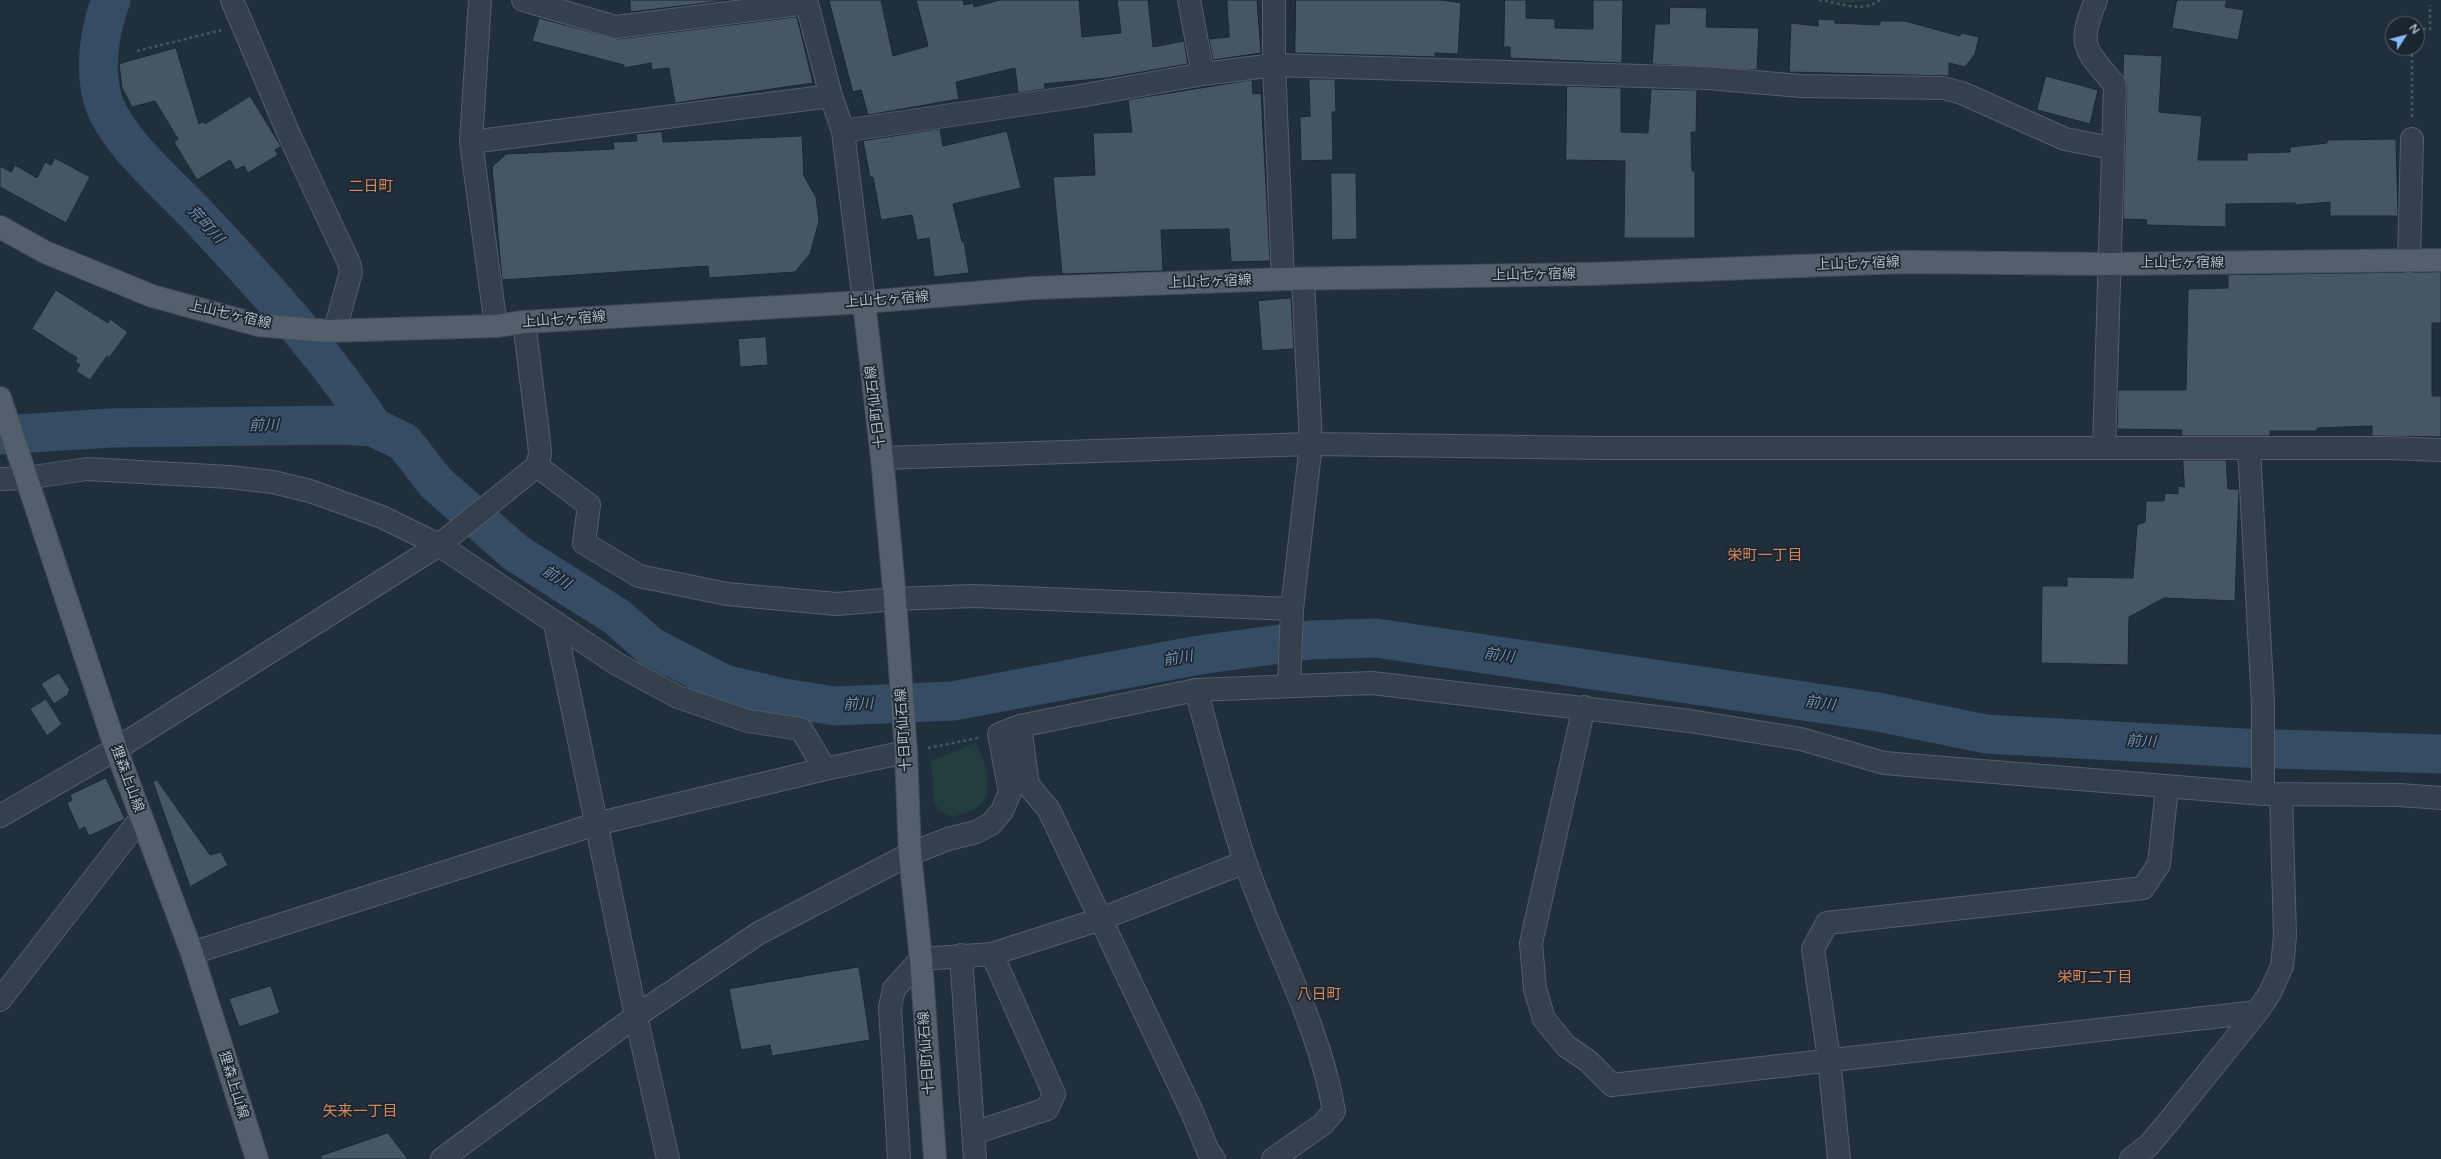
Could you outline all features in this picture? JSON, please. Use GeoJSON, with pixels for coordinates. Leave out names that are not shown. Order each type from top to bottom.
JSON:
{"type":"FeatureCollection","features":[{"type":"Feature","properties":{"kind":"main road","name":"上山七ヶ宿線"},"geometry":{"type":"LineString","coordinates":[[0,227],[45,252],[152,296],[258,325],[330,330],[496,326],[524,322],[864,302],[1034,288],[1293,279],[1598,273],[1905,262],[2109,264],[2441,260]]}},
{"type":"Feature","properties":{"kind":"main road","name":"十日町仙石線"},"geometry":{"type":"LineString","coordinates":[[864,302],[882,458],[895,598],[905,742],[910,854],[921,959],[935,1159]]}},
{"type":"Feature","properties":{"kind":"main road","name":"狸森上山線"},"geometry":{"type":"LineString","coordinates":[[0,398],[116,749],[141,818],[156,852],[192,953],[256,1159]]}},
{"type":"Feature","properties":{"kind":"street"},"geometry":{"type":"LineString","coordinates":[[232,0],[349,263],[351,272],[330,330]]}},
{"type":"Feature","properties":{"kind":"street"},"geometry":{"type":"LineString","coordinates":[[480,0],[471,142],[496,326]]}},
{"type":"Feature","properties":{"kind":"street"},"geometry":{"type":"LineString","coordinates":[[523,0],[616,27],[806,2],[831,96],[843,132],[864,302]]}},
{"type":"Feature","properties":{"kind":"street"},"geometry":{"type":"LineString","coordinates":[[1189,0],[1204,74]]}},
{"type":"Feature","properties":{"kind":"street"},"geometry":{"type":"LineString","coordinates":[[1274,0],[1274,65],[1293,279],[1311,444],[1292,609],[1289,685]]}},
{"type":"Feature","properties":{"kind":"street"},"geometry":{"type":"LineString","coordinates":[[2096,0],[2085,26],[2085,45],[2094,61],[2115,84],[2111,148],[2104,448]]}},
{"type":"Feature","properties":{"kind":"street"},"geometry":{"type":"LineString","coordinates":[[843,132],[1080,96],[1204,74],[1274,65],[1708,78],[1801,86],[1943,88],[1962,93],[2065,139],[2111,148]]}},
{"type":"Feature","properties":{"kind":"street"},"geometry":{"type":"LineString","coordinates":[[471,142],[831,96]]}},
{"type":"Feature","properties":{"kind":"street"},"geometry":{"type":"LineString","coordinates":[[2409,261],[2412,138]]}},
{"type":"Feature","properties":{"kind":"street"},"geometry":{"type":"LineString","coordinates":[[0,816],[116,749],[439,545],[537,466],[540,454],[539,442],[524,322]]}},
{"type":"Feature","properties":{"kind":"street"},"geometry":{"type":"LineString","coordinates":[[882,458],[1311,444],[1601,448],[2441,450]]}},
{"type":"Feature","properties":{"kind":"street"},"geometry":{"type":"LineString","coordinates":[[2131,1159],[2149,1145],[2257,1012],[2270,993],[2282,966],[2285,936],[2263,704],[2249,449]]}},
{"type":"Feature","properties":{"kind":"street"},"geometry":{"type":"LineString","coordinates":[[537,466],[589,506],[584,543],[639,576],[728,594],[837,604],[895,598],[973,596],[1292,609]]}},
{"type":"Feature","properties":{"kind":"street"},"geometry":{"type":"LineString","coordinates":[[0,479],[25,474],[87,469],[229,477],[272,482],[310,491],[382,517],[439,545],[555,624],[617,664],[678,697],[748,721],[801,729],[825,769]]}},
{"type":"Feature","properties":{"kind":"street"},"geometry":{"type":"LineString","coordinates":[[555,624],[636,1016],[668,1159]]}},
{"type":"Feature","properties":{"kind":"street"},"geometry":{"type":"LineString","coordinates":[[442,1159],[636,1016],[759,933],[910,854],[948,839],[976,832],[991,824],[1002,811],[1010,792],[999,734],[1020,726],[1196,690],[1289,685],[1372,683],[1584,707],[1801,739],[1884,763],[2167,787],[2272,794],[2400,795],[2441,798]]}},
{"type":"Feature","properties":{"kind":"street"},"geometry":{"type":"LineString","coordinates":[[1196,690],[1245,862],[1308,1018],[1331,1091],[1334,1111],[1323,1124],[1273,1159]]}},
{"type":"Feature","properties":{"kind":"street"},"geometry":{"type":"LineString","coordinates":[[1584,707],[1531,944],[1535,989],[1544,1019],[1566,1046],[1588,1061],[1612,1085],[1829,1059],[2257,1012]]}},
{"type":"Feature","properties":{"kind":"street"},"geometry":{"type":"LineString","coordinates":[[1020,726],[1028,785],[1049,810],[1192,1112],[1208,1152],[1214,1159]]}},
{"type":"Feature","properties":{"kind":"street"},"geometry":{"type":"LineString","coordinates":[[192,953],[596,824],[825,769],[905,742]]}},
{"type":"Feature","properties":{"kind":"street"},"geometry":{"type":"LineString","coordinates":[[1839,1159],[1829,1059],[1813,949],[1827,923],[2143,888],[2159,864],[2167,787]]}},
{"type":"Feature","properties":{"kind":"street"},"geometry":{"type":"LineString","coordinates":[[0,1000],[141,818]]}},
{"type":"Feature","properties":{"kind":"street"},"geometry":{"type":"LineString","coordinates":[[899,1159],[890,1007],[894,989],[921,959],[992,954],[1101,919],[1245,862]]}},
{"type":"Feature","properties":{"kind":"street"},"geometry":{"type":"LineString","coordinates":[[974,1133],[1047,1109],[1054,1094],[992,954]]}},
{"type":"Feature","properties":{"kind":"street"},"geometry":{"type":"LineString","coordinates":[[961,955],[975,1159]]}},
{"type":"Feature","properties":{"kind":"path"},"geometry":{"type":"LineString","coordinates":[[1819,0],[1843,7],[1873,5],[1880,0]]}},
{"type":"Feature","properties":{"kind":"path"},"geometry":{"type":"LineString","coordinates":[[2425,29],[2430,29],[2430,5]]}},
{"type":"Feature","properties":{"kind":"path"},"geometry":{"type":"LineString","coordinates":[[137,51],[242,25]]}},
{"type":"Feature","properties":{"kind":"path"},"geometry":{"type":"LineString","coordinates":[[2412,56],[2412,138]]}},
{"type":"Feature","properties":{"kind":"path"},"geometry":{"type":"LineString","coordinates":[[905,742],[999,734]]}},
{"type":"Feature","properties":{"kind":"green space"},"geometry":{"type":"Polygon","coordinates":[[[1831,0],[1874,0],[1848,3],[1831,0]]]}},
{"type":"Feature","properties":{"kind":"green space"},"geometry":{"type":"Polygon","coordinates":[[[975,743],[982,756],[987,773],[988,789],[986,797],[976,808],[953,817],[940,811],[934,802],[931,761],[975,743]]]}},
{"type":"Feature","properties":{"kind":"building"},"geometry":{"type":"Polygon","coordinates":[[[630,0],[731,0],[631,12],[630,0]]]}},
{"type":"Feature","properties":{"kind":"building"},"geometry":{"type":"Polygon","coordinates":[[[829,0],[881,0],[893,56],[928,46],[916,0],[963,0],[964,5],[973,3],[974,7],[1000,0],[1079,0],[1082,37],[1121,33],[1117,0],[1148,0],[1153,47],[1184,41],[1188,64],[1107,78],[1044,84],[1045,89],[1018,93],[1015,68],[956,82],[959,99],[868,115],[861,90],[853,92],[829,0]]]}},
{"type":"Feature","properties":{"kind":"building"},"geometry":{"type":"Polygon","coordinates":[[[1227,0],[1257,0],[1261,53],[1213,60],[1209,39],[1229,37],[1227,0]]]}},
{"type":"Feature","properties":{"kind":"building"},"geometry":{"type":"Polygon","coordinates":[[[1296,0],[1442,0],[1461,3],[1458,54],[1435,53],[1435,57],[1295,53],[1296,0]]]}},
{"type":"Feature","properties":{"kind":"building"},"geometry":{"type":"Polygon","coordinates":[[[1505,0],[1526,0],[1526,18],[1555,19],[1555,28],[1593,29],[1593,0],[1623,0],[1622,63],[1510,58],[1510,47],[1504,47],[1505,0]]]}},
{"type":"Feature","properties":{"kind":"building"},"geometry":{"type":"Polygon","coordinates":[[[2177,0],[2227,0],[2225,7],[2244,10],[2238,40],[2172,28],[2177,0]]]}},
{"type":"Feature","properties":{"kind":"building"},"geometry":{"type":"Polygon","coordinates":[[[1670,7],[1707,8],[1706,27],[1759,28],[1757,70],[1652,64],[1655,24],[1669,24],[1670,7]]]}},
{"type":"Feature","properties":{"kind":"building"},"geometry":{"type":"Polygon","coordinates":[[[797,17],[813,83],[675,103],[669,68],[652,70],[651,63],[624,68],[624,65],[532,41],[539,18],[617,39],[797,17]]]}},
{"type":"Feature","properties":{"kind":"building"},"geometry":{"type":"Polygon","coordinates":[[[1818,19],[1835,20],[1835,23],[1880,25],[1880,21],[1905,21],[1960,36],[1961,33],[1979,37],[1975,54],[1965,67],[1949,63],[1949,76],[1789,72],[1791,23],[1818,26],[1818,19]]]}},
{"type":"Feature","properties":{"kind":"building"},"geometry":{"type":"Polygon","coordinates":[[[176,48],[199,124],[204,121],[205,124],[250,96],[281,146],[275,150],[278,155],[248,173],[244,166],[236,170],[230,160],[197,180],[174,142],[178,139],[155,101],[132,107],[122,88],[119,64],[176,48]]]}},
{"type":"Feature","properties":{"kind":"building"},"geometry":{"type":"Polygon","coordinates":[[[2124,54],[2162,56],[2159,112],[2202,116],[2198,160],[2247,160],[2247,153],[2290,152],[2290,147],[2327,143],[2327,140],[2396,139],[2398,216],[2330,216],[2330,202],[2296,205],[2295,203],[2226,204],[2226,227],[2146,225],[2147,220],[2123,219],[2127,85],[2123,75],[2124,54]]]}},
{"type":"Feature","properties":{"kind":"building"},"geometry":{"type":"Polygon","coordinates":[[[2046,76],[2098,90],[2090,124],[2037,110],[2046,76]]]}},
{"type":"Feature","properties":{"kind":"building"},"geometry":{"type":"Polygon","coordinates":[[[1309,79],[1335,79],[1336,112],[1332,112],[1333,160],[1301,161],[1300,117],[1310,116],[1309,79]]]}},
{"type":"Feature","properties":{"kind":"building"},"geometry":{"type":"Polygon","coordinates":[[[1252,80],[1253,94],[1261,93],[1270,261],[1231,262],[1229,229],[1161,230],[1163,271],[1062,274],[1053,177],[1095,175],[1093,133],[1132,132],[1128,100],[1252,80]]]}},
{"type":"Feature","properties":{"kind":"building"},"geometry":{"type":"Polygon","coordinates":[[[1567,86],[1621,88],[1621,132],[1648,133],[1651,89],[1697,90],[1696,132],[1691,132],[1692,171],[1695,171],[1695,238],[1624,238],[1625,161],[1566,160],[1567,86]]]}},
{"type":"Feature","properties":{"kind":"building"},"geometry":{"type":"Polygon","coordinates":[[[940,129],[943,146],[1007,131],[1021,188],[953,204],[962,242],[964,241],[969,273],[934,277],[929,238],[917,240],[912,215],[881,220],[873,177],[870,177],[863,141],[940,129]]]}},
{"type":"Feature","properties":{"kind":"building"},"geometry":{"type":"Polygon","coordinates":[[[662,132],[663,142],[802,136],[804,176],[816,197],[819,221],[810,254],[795,272],[709,278],[708,266],[502,280],[492,167],[506,154],[614,149],[613,142],[637,141],[636,134],[662,132]]]}},
{"type":"Feature","properties":{"kind":"building"},"geometry":{"type":"Polygon","coordinates":[[[55,158],[90,177],[66,223],[0,187],[0,166],[11,172],[15,165],[37,178],[45,162],[51,165],[55,158]]]}},
{"type":"Feature","properties":{"kind":"building"},"geometry":{"type":"Polygon","coordinates":[[[1331,173],[1356,173],[1357,239],[1332,240],[1331,173]]]}},
{"type":"Feature","properties":{"kind":"building"},"geometry":{"type":"Polygon","coordinates":[[[2441,272],[2441,323],[2432,323],[2432,396],[2441,396],[2441,437],[2372,436],[2372,426],[2317,428],[2317,431],[2270,431],[2270,436],[2182,436],[2182,430],[2117,429],[2118,390],[2186,390],[2188,289],[2228,288],[2228,275],[2441,272]]]}},
{"type":"Feature","properties":{"kind":"building"},"geometry":{"type":"Polygon","coordinates":[[[56,290],[108,323],[110,319],[128,332],[109,358],[107,356],[90,380],[76,371],[80,365],[75,362],[77,358],[32,329],[56,290]]]}},
{"type":"Feature","properties":{"kind":"building"},"geometry":{"type":"Polygon","coordinates":[[[1291,298],[1294,349],[1262,351],[1258,301],[1291,298]]]}},
{"type":"Feature","properties":{"kind":"building"},"geometry":{"type":"Polygon","coordinates":[[[766,337],[768,365],[740,367],[738,339],[766,337]]]}},
{"type":"Feature","properties":{"kind":"building"},"geometry":{"type":"Polygon","coordinates":[[[2183,460],[2226,460],[2228,489],[2239,489],[2235,601],[2164,598],[2129,617],[2128,665],[2041,663],[2042,586],[2067,586],[2067,577],[2133,578],[2137,525],[2145,522],[2146,501],[2164,501],[2165,493],[2178,494],[2178,486],[2184,487],[2183,460]]]}},
{"type":"Feature","properties":{"kind":"building"},"geometry":{"type":"Polygon","coordinates":[[[59,673],[70,690],[68,692],[69,694],[54,704],[41,684],[59,673]]]}},
{"type":"Feature","properties":{"kind":"building"},"geometry":{"type":"Polygon","coordinates":[[[46,699],[62,724],[47,736],[30,709],[46,699]]]}},
{"type":"Feature","properties":{"kind":"building"},"geometry":{"type":"Polygon","coordinates":[[[106,778],[125,819],[89,836],[85,827],[79,830],[67,803],[72,800],[70,795],[106,778]]]}},
{"type":"Feature","properties":{"kind":"building"},"geometry":{"type":"Polygon","coordinates":[[[157,780],[210,855],[221,852],[228,865],[190,887],[153,782],[157,780]]]}},
{"type":"Feature","properties":{"kind":"building"},"geometry":{"type":"Polygon","coordinates":[[[859,967],[870,1040],[772,1056],[770,1045],[741,1050],[729,989],[859,967]]]}},
{"type":"Feature","properties":{"kind":"building"},"geometry":{"type":"Polygon","coordinates":[[[271,986],[280,1013],[239,1027],[229,999],[271,986]]]}},
{"type":"Feature","properties":{"kind":"building"},"geometry":{"type":"Polygon","coordinates":[[[388,1133],[408,1159],[321,1159],[321,1156],[388,1133]]]}},
{"type":"Feature","properties":{"kind":"waterway","name":"荒町川"},"geometry":{"type":"LineString","coordinates":[[111,0],[103,25],[98,67],[101,94],[112,121],[134,150],[200,218],[291,319],[334,372],[373,427]]}},
{"type":"Feature","properties":{"kind":"waterway","name":"前川"},"geometry":{"type":"LineString","coordinates":[[0,435],[111,428],[340,425],[373,427],[404,442],[436,483],[516,553],[617,617],[650,646],[724,684],[783,698],[835,706],[953,701],[1199,655],[1310,640],[1376,638],[1878,712],[1986,734],[2243,748],[2441,754]]}},
{"type":"Feature","properties":{"kind":"district","name":"二日町"},"geometry":{"type":"Point","coordinates":[371,187]}},
{"type":"Feature","properties":{"kind":"district","name":"栄町一丁目"},"geometry":{"type":"Point","coordinates":[1765,556]}},
{"type":"Feature","properties":{"kind":"district","name":"栄町二丁目"},"geometry":{"type":"Point","coordinates":[2095,978]}},
{"type":"Feature","properties":{"kind":"district","name":"八日町"},"geometry":{"type":"Point","coordinates":[1319,995]}},
{"type":"Feature","properties":{"kind":"district","name":"矢来一丁目"},"geometry":{"type":"Point","coordinates":[360,1112]}}]}
